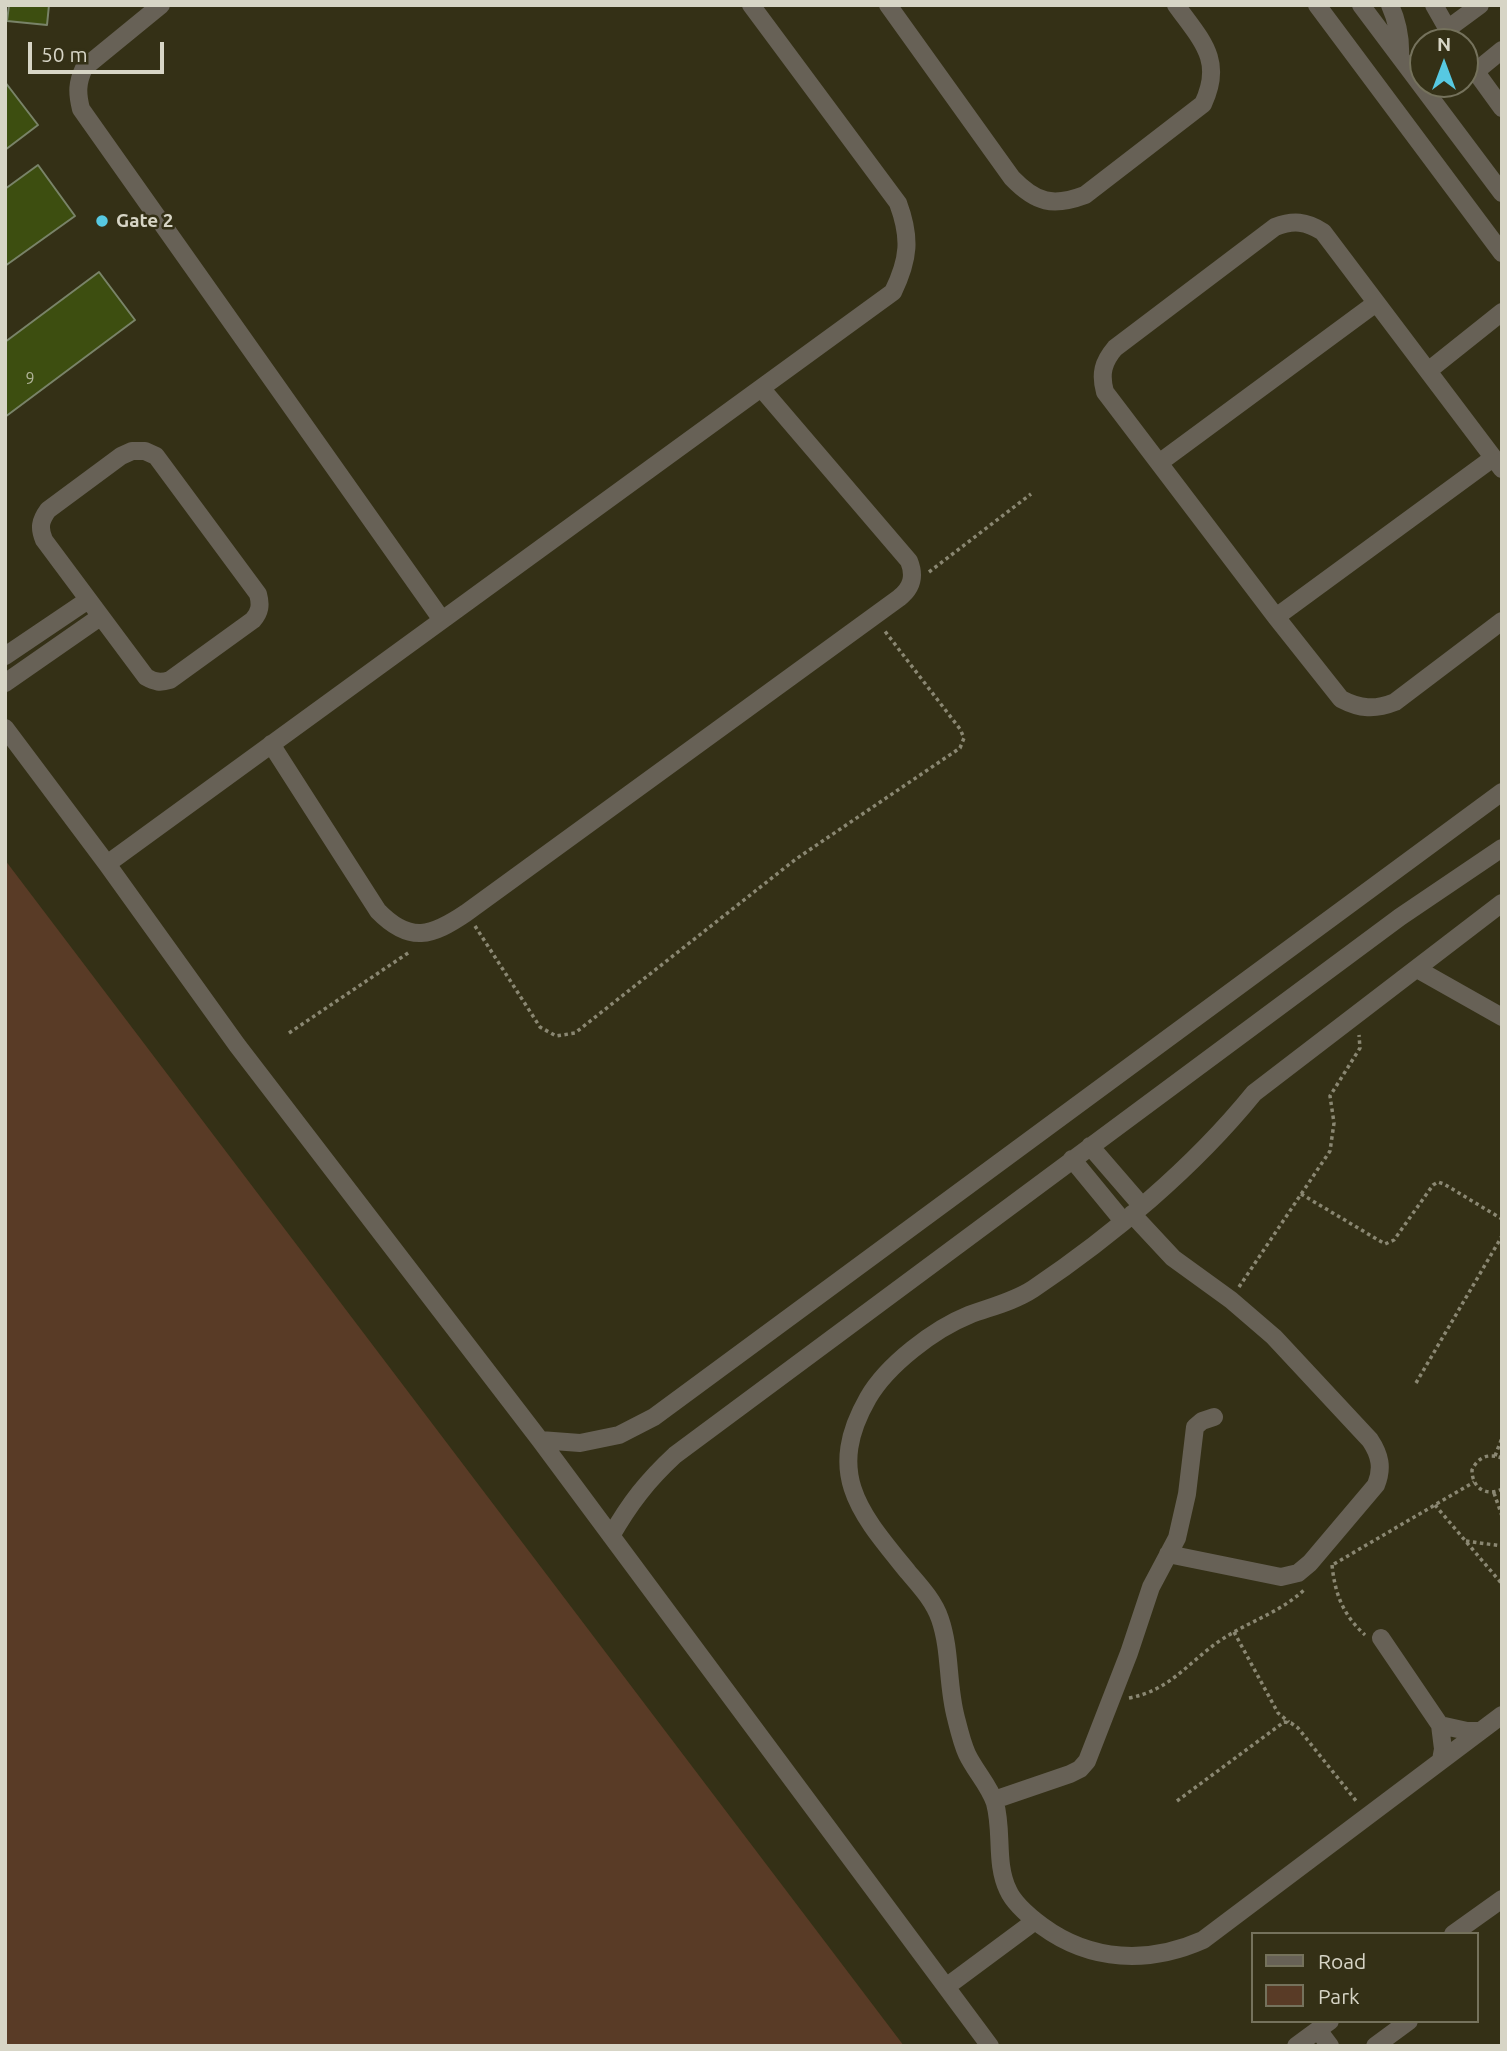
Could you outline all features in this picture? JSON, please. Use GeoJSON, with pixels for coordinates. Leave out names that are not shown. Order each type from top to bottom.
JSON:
{"type":"FeatureCollection","features":[{"type":"Feature","properties":{"kind":"street"},"geometry":{"type":"LineString","coordinates":[[161,5],[84,68],[78,80],[80,108],[442,620]]}},
{"type":"Feature","properties":{"kind":"street"},"geometry":{"type":"LineString","coordinates":[[107,864],[892,292],[903,271],[908,248],[906,225],[898,203],[751,5]]}},
{"type":"Feature","properties":{"kind":"street"},"geometry":{"type":"LineString","coordinates":[[888,5],[1012,178],[1027,193],[1045,201],[1066,202],[1085,195],[1203,104],[1211,88],[1213,70],[1209,53],[1176,5]]}},
{"type":"Feature","properties":{"kind":"street"},"geometry":{"type":"LineString","coordinates":[[1317,5],[1502,253]]}},
{"type":"Feature","properties":{"kind":"street"},"geometry":{"type":"LineString","coordinates":[[1361,5],[1502,193]]}},
{"type":"Feature","properties":{"kind":"street"},"geometry":{"type":"LineString","coordinates":[[1390,5],[1398,23],[1400,57]]}},
{"type":"Feature","properties":{"kind":"street"},"geometry":{"type":"LineString","coordinates":[[1434,5],[1446,28]]}},
{"type":"Feature","properties":{"kind":"street"},"geometry":{"type":"LineString","coordinates":[[1458,28],[1480,5]]}},
{"type":"Feature","properties":{"kind":"street"},"geometry":{"type":"LineString","coordinates":[[1479,60],[1502,50]]}},
{"type":"Feature","properties":{"kind":"street"},"geometry":{"type":"LineString","coordinates":[[1479,76],[1502,108]]}},
{"type":"Feature","properties":{"kind":"street"},"geometry":{"type":"LineString","coordinates":[[1276,617],[1498,464],[1323,232],[1313,225],[1300,222],[1287,222],[1275,227],[1115,348],[1107,357],[1103,369],[1105,393],[1276,617],[1341,699],[1368,708],[1383,707],[1395,702],[1502,621]]}},
{"type":"Feature","properties":{"kind":"street"},"geometry":{"type":"LineString","coordinates":[[1159,463],[1377,303]]}},
{"type":"Feature","properties":{"kind":"street"},"geometry":{"type":"LineString","coordinates":[[1428,371],[1502,312]]}},
{"type":"Feature","properties":{"kind":"street"},"geometry":{"type":"LineString","coordinates":[[271,744],[378,911],[393,924],[411,932],[432,932],[441,930],[466,913],[874,616],[905,593],[910,586],[913,577],[909,561],[761,388]]}},
{"type":"Feature","properties":{"kind":"street"},"geometry":{"type":"LineString","coordinates":[[132,452],[145,452],[156,456],[258,594],[260,601],[257,615],[170,680],[162,682],[146,677],[100,617],[44,540],[40,530],[42,519],[48,510],[121,456],[132,452]]}},
{"type":"Feature","properties":{"kind":"street"},"geometry":{"type":"LineString","coordinates":[[5,656],[88,600]]}},
{"type":"Feature","properties":{"kind":"street"},"geometry":{"type":"LineString","coordinates":[[5,683],[100,617]]}},
{"type":"Feature","properties":{"kind":"street"},"geometry":{"type":"LineString","coordinates":[[5,728],[237,1045],[540,1440],[990,2046]]}},
{"type":"Feature","properties":{"kind":"street"},"geometry":{"type":"LineString","coordinates":[[540,1440],[580,1443],[619,1435],[654,1417],[1502,792]]}},
{"type":"Feature","properties":{"kind":"street"},"geometry":{"type":"LineString","coordinates":[[611,1536],[649,1479],[675,1455],[1400,917],[1502,848]]}},
{"type":"Feature","properties":{"kind":"street"},"geometry":{"type":"LineString","coordinates":[[1502,903],[1254,1093],[1223,1132],[1132,1213],[1028,1292],[946,1326],[896,1364],[869,1397],[852,1438],[849,1468],[855,1500],[875,1531],[924,1590],[939,1615],[948,1643],[955,1716],[967,1754],[994,1800],[1001,1870],[1009,1892],[1035,1921],[1069,1943],[1107,1955],[1146,1956],[1185,1948],[1203,1940],[1502,1715]]}},
{"type":"Feature","properties":{"kind":"street"},"geometry":{"type":"LineString","coordinates":[[1416,969],[1502,1017]]}},
{"type":"Feature","properties":{"kind":"street"},"geometry":{"type":"LineString","coordinates":[[1090,1146],[1132,1213]]}},
{"type":"Feature","properties":{"kind":"street"},"geometry":{"type":"LineString","coordinates":[[1072,1159],[1132,1213],[1173,1258],[1231,1300],[1274,1337],[1377,1450],[1380,1475],[1376,1485],[1310,1563],[1298,1573],[1281,1577],[1168,1554]]}},
{"type":"Feature","properties":{"kind":"street"},"geometry":{"type":"LineString","coordinates":[[994,1800],[1080,1769],[1087,1761],[1151,1587],[1177,1538],[1184,1516],[1195,1427],[1214,1417]]}},
{"type":"Feature","properties":{"kind":"street"},"geometry":{"type":"LineString","coordinates":[[1386,1644],[1440,1725],[1443,1749],[1441,1760]]}},
{"type":"Feature","properties":{"kind":"street"},"geometry":{"type":"LineString","coordinates":[[1440,1725],[1480,1731]]}},
{"type":"Feature","properties":{"kind":"street"},"geometry":{"type":"LineString","coordinates":[[1456,1932],[1502,1899]]}},
{"type":"Feature","properties":{"kind":"street"},"geometry":{"type":"LineString","coordinates":[[946,1987],[1035,1921]]}},
{"type":"Feature","properties":{"kind":"street"},"geometry":{"type":"LineString","coordinates":[[1376,2046],[1406,2023]]}},
{"type":"Feature","properties":{"kind":"street"},"geometry":{"type":"LineString","coordinates":[[1296,2046],[1324,2026],[1330,2046]]}},
{"type":"Feature","properties":{"kind":"path"},"geometry":{"type":"LineString","coordinates":[[910,586],[1031,494]]}},
{"type":"Feature","properties":{"kind":"path"},"geometry":{"type":"LineString","coordinates":[[466,913],[540,1027],[556,1036],[575,1032],[796,859],[961,748],[964,738],[961,729],[874,616]]}},
{"type":"Feature","properties":{"kind":"path"},"geometry":{"type":"LineString","coordinates":[[289,1033],[441,930]]}},
{"type":"Feature","properties":{"kind":"path"},"geometry":{"type":"LineString","coordinates":[[1231,1300],[1330,1151],[1334,1123],[1330,1096],[1360,1048],[1359,1034],[1344,1023]]}},
{"type":"Feature","properties":{"kind":"path"},"geometry":{"type":"LineString","coordinates":[[1301,1194],[1385,1244],[1394,1240],[1433,1185],[1438,1182],[1502,1219]]}},
{"type":"Feature","properties":{"kind":"path"},"geometry":{"type":"LineString","coordinates":[[1416,1383],[1502,1236]]}},
{"type":"Feature","properties":{"kind":"path"},"geometry":{"type":"LineString","coordinates":[[1495,1456],[1502,1438]]}},
{"type":"Feature","properties":{"kind":"path"},"geometry":{"type":"LineString","coordinates":[[1502,1456],[1480,1458],[1472,1470],[1474,1482],[1480,1490],[1494,1493],[1502,1489]]}},
{"type":"Feature","properties":{"kind":"path"},"geometry":{"type":"LineString","coordinates":[[1326,1568],[1474,1482]]}},
{"type":"Feature","properties":{"kind":"path"},"geometry":{"type":"LineString","coordinates":[[1494,1493],[1502,1516]]}},
{"type":"Feature","properties":{"kind":"path"},"geometry":{"type":"LineString","coordinates":[[1435,1505],[1502,1584]]}},
{"type":"Feature","properties":{"kind":"path"},"geometry":{"type":"LineString","coordinates":[[1465,1541],[1502,1546]]}},
{"type":"Feature","properties":{"kind":"path"},"geometry":{"type":"LineString","coordinates":[[1332,1565],[1335,1587],[1342,1607],[1355,1625],[1371,1640],[1386,1644]]}},
{"type":"Feature","properties":{"kind":"path"},"geometry":{"type":"LineString","coordinates":[[1111,1700],[1140,1696],[1167,1684],[1234,1632],[1273,1614],[1309,1586]]}},
{"type":"Feature","properties":{"kind":"path"},"geometry":{"type":"LineString","coordinates":[[1234,1632],[1278,1713],[1298,1728],[1368,1816]]}},
{"type":"Feature","properties":{"kind":"path"},"geometry":{"type":"LineString","coordinates":[[1177,1801],[1278,1725],[1291,1723]]}},
{"type":"Feature","properties":{"kind":"green space"},"geometry":{"type":"Polygon","coordinates":[[[5,860],[904,2046],[5,2046],[5,860]]]}},
{"type":"Feature","properties":{"kind":"building"},"geometry":{"type":"Polygon","coordinates":[[[9,5],[49,5],[47,25],[7,21],[9,5]]]}},
{"type":"Feature","properties":{"kind":"building"},"geometry":{"type":"Polygon","coordinates":[[[5,82],[38,125],[5,150],[5,82]]]}},
{"type":"Feature","properties":{"kind":"building"},"geometry":{"type":"Polygon","coordinates":[[[38,165],[75,216],[5,266],[5,189],[38,165]]]}},
{"type":"Feature","properties":{"kind":"building"},"geometry":{"type":"Polygon","coordinates":[[[99,272],[135,320],[5,417],[5,342],[99,272]]]}},
{"type":"Feature","properties":{"kind":"place","name":"Gate 2"},"geometry":{"type":"Point","coordinates":[102,221]}}]}
